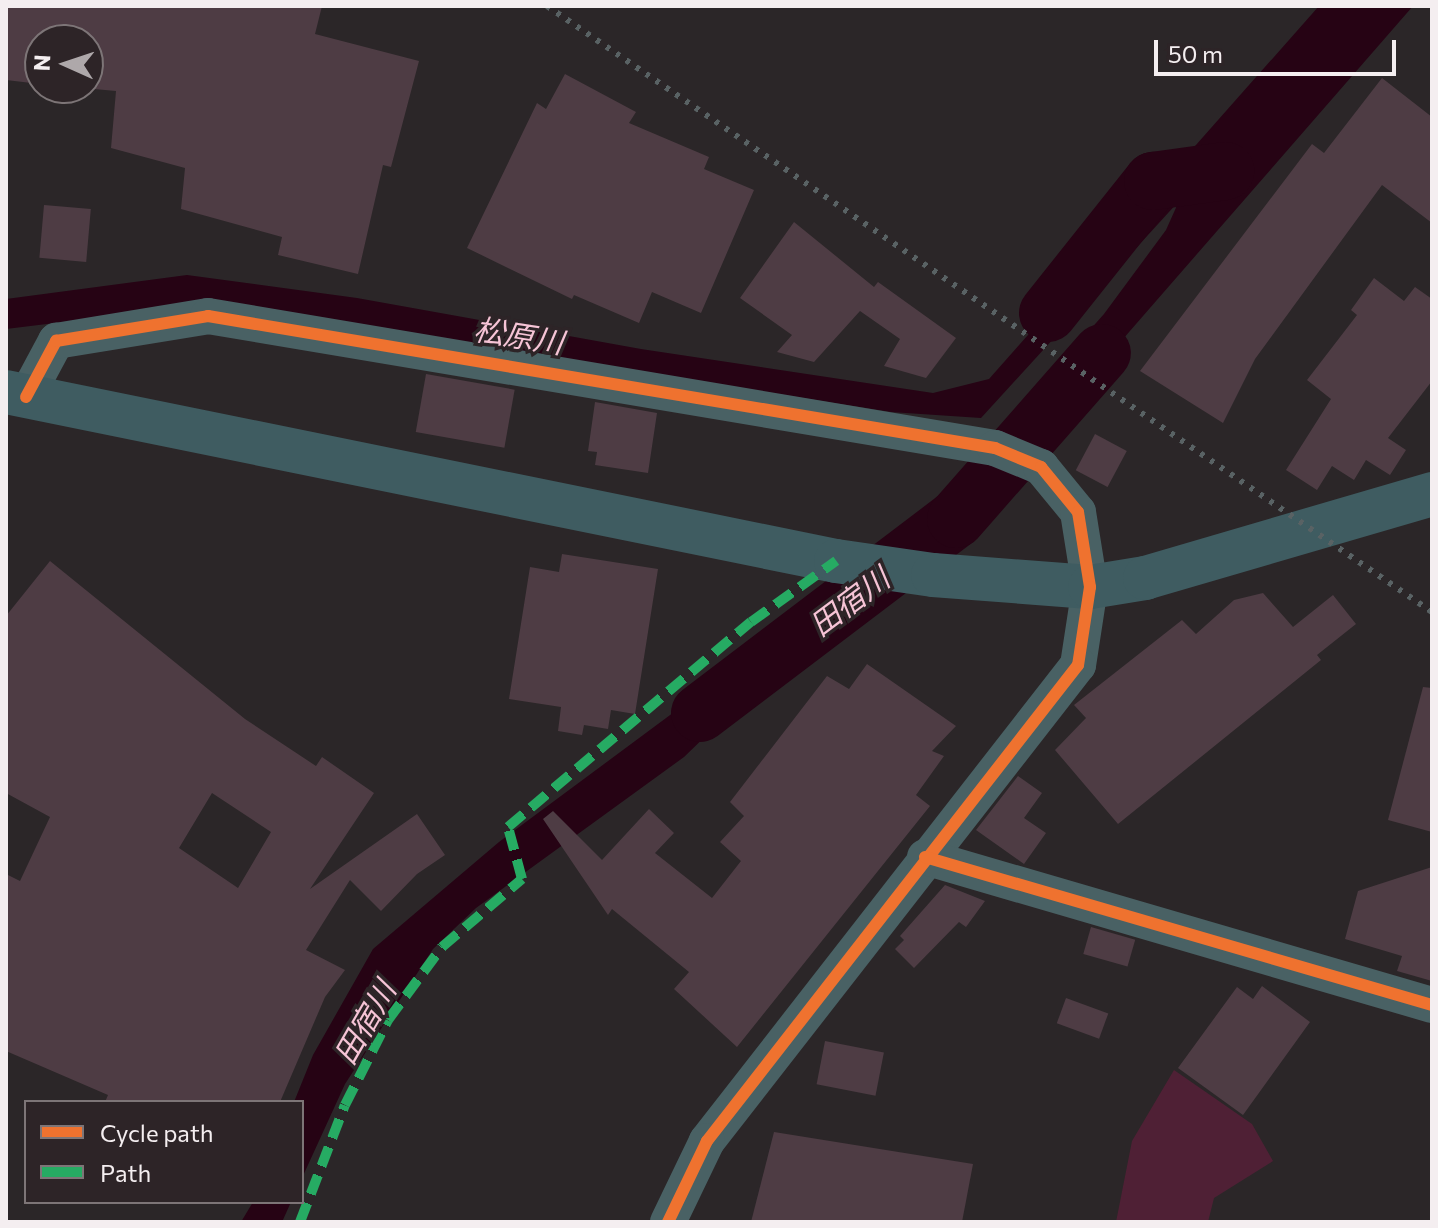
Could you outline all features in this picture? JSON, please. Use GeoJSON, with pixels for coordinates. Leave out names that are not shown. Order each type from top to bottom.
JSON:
{"type":"FeatureCollection","features":[{"type":"Feature","properties":{"kind":"street"},"geometry":{"type":"LineString","coordinates":[[668,1222],[707,1141],[925,857],[1078,665],[1090,587],[1078,512],[1041,467],[995,448],[208,316],[56,341],[16,394],[856,564],[933,575],[1090,587],[1145,578],[1432,494]]}},
{"type":"Feature","properties":{"kind":"street"},"geometry":{"type":"LineString","coordinates":[[925,857],[1432,1005]]}},
{"type":"Feature","properties":{"kind":"shaded area"},"geometry":{"type":"Polygon","coordinates":[[[1174,1070],[1252,1124],[1273,1161],[1214,1198],[1208,1222],[1116,1222],[1132,1141],[1174,1070]]]}},
{"type":"Feature","properties":{"kind":"water"},"geometry":{"type":"Polygon","coordinates":[[[1319,6],[1413,6],[1062,409],[1000,431],[1104,314],[1166,230],[1179,201],[981,418],[891,412],[210,304],[6,329],[6,299],[187,275],[357,298],[641,349],[933,393],[989,379],[1319,6]]]}},
{"type":"Feature","properties":{"kind":"water"},"geometry":{"type":"Polygon","coordinates":[[[755,652],[771,673],[684,757],[476,908],[433,949],[345,1084],[304,1174],[304,1100],[295,1100],[313,1055],[373,949],[499,842],[755,652]]]}},
{"type":"Feature","properties":{"kind":"water"},"geometry":{"type":"Polygon","coordinates":[[[252,1204],[290,1204],[282,1222],[241,1222],[252,1204]]]}},
{"type":"Feature","properties":{"kind":"building"},"geometry":{"type":"Polygon","coordinates":[[[6,6],[322,6],[315,34],[419,61],[391,167],[383,165],[358,274],[278,255],[282,237],[181,209],[185,168],[111,148],[116,91],[104,90],[104,24],[24,24],[24,82],[6,80],[6,6]]]}},
{"type":"Feature","properties":{"kind":"building"},"geometry":{"type":"Polygon","coordinates":[[[565,74],[636,112],[629,123],[709,157],[704,169],[754,190],[701,313],[652,292],[639,323],[574,295],[572,299],[467,248],[537,103],[546,109],[565,74]]]}},
{"type":"Feature","properties":{"kind":"building"},"geometry":{"type":"Polygon","coordinates":[[[1382,78],[1432,117],[1432,223],[1382,185],[1255,359],[1223,423],[1140,371],[1312,144],[1324,153],[1382,78]]]}},
{"type":"Feature","properties":{"kind":"building"},"geometry":{"type":"Polygon","coordinates":[[[44,205],[91,209],[86,262],[39,258],[44,205]]]}},
{"type":"Feature","properties":{"kind":"building"},"geometry":{"type":"Polygon","coordinates":[[[794,222],[874,287],[878,282],[956,338],[926,378],[884,366],[900,339],[860,311],[814,362],[777,352],[792,335],[740,298],[794,222]]]}},
{"type":"Feature","properties":{"kind":"building"},"geometry":{"type":"Polygon","coordinates":[[[1374,278],[1404,301],[1415,287],[1432,299],[1432,381],[1388,438],[1406,450],[1390,475],[1366,460],[1354,480],[1332,466],[1317,490],[1286,470],[1331,399],[1307,380],[1357,315],[1351,310],[1374,278]]]}},
{"type":"Feature","properties":{"kind":"building"},"geometry":{"type":"Polygon","coordinates":[[[426,374],[515,390],[504,448],[416,432],[426,374]]]}},
{"type":"Feature","properties":{"kind":"building"},"geometry":{"type":"Polygon","coordinates":[[[595,402],[657,413],[648,473],[595,465],[597,452],[588,451],[595,402]]]}},
{"type":"Feature","properties":{"kind":"building"},"geometry":{"type":"Polygon","coordinates":[[[1095,434],[1127,451],[1108,487],[1076,470],[1095,434]]]}},
{"type":"Feature","properties":{"kind":"building"},"geometry":{"type":"Polygon","coordinates":[[[562,554],[658,569],[635,714],[611,710],[608,729],[584,725],[582,735],[558,731],[561,707],[509,699],[530,567],[559,572],[562,554]]]}},
{"type":"Feature","properties":{"kind":"building"},"geometry":{"type":"Polygon","coordinates":[[[50,561],[245,719],[316,766],[322,757],[374,793],[310,889],[417,814],[445,855],[417,874],[381,911],[350,880],[306,950],[345,970],[325,997],[281,1100],[106,1100],[108,1095],[6,1051],[6,874],[20,881],[50,817],[6,793],[6,616],[50,561]],[[212,793],[179,848],[238,888],[271,832],[212,793]]]}},
{"type":"Feature","properties":{"kind":"building"},"geometry":{"type":"Polygon","coordinates":[[[1263,593],[1293,627],[1333,595],[1356,624],[1317,655],[1321,660],[1118,824],[1055,750],[1086,718],[1074,705],[1182,620],[1196,634],[1234,600],[1263,593]]]}},
{"type":"Feature","properties":{"kind":"building"},"geometry":{"type":"Polygon","coordinates":[[[867,664],[956,726],[932,751],[944,756],[916,795],[930,806],[737,1047],[674,989],[689,972],[612,909],[608,915],[543,819],[553,811],[602,860],[649,809],[674,833],[655,853],[712,898],[741,861],[720,842],[744,816],[730,802],[827,676],[849,689],[867,664]]]}},
{"type":"Feature","properties":{"kind":"building"},"geometry":{"type":"Polygon","coordinates":[[[1423,687],[1432,688],[1432,832],[1388,820],[1423,687]]]}},
{"type":"Feature","properties":{"kind":"building"},"geometry":{"type":"Polygon","coordinates":[[[1018,776],[1042,793],[1024,818],[1046,833],[1024,864],[976,830],[1018,776]]]}},
{"type":"Feature","properties":{"kind":"building"},"geometry":{"type":"Polygon","coordinates":[[[1432,867],[1432,981],[1397,971],[1402,956],[1345,939],[1358,891],[1432,867]]]}},
{"type":"Feature","properties":{"kind":"building"},"geometry":{"type":"Polygon","coordinates":[[[945,885],[985,901],[966,927],[959,922],[914,968],[895,949],[904,940],[900,936],[945,885]]]}},
{"type":"Feature","properties":{"kind":"building"},"geometry":{"type":"Polygon","coordinates":[[[1091,927],[1135,940],[1128,967],[1083,954],[1091,927]]]}},
{"type":"Feature","properties":{"kind":"building"},"geometry":{"type":"Polygon","coordinates":[[[1262,986],[1310,1022],[1243,1115],[1178,1068],[1237,987],[1253,999],[1262,986]]]}},
{"type":"Feature","properties":{"kind":"building"},"geometry":{"type":"Polygon","coordinates":[[[1066,998],[1108,1013],[1099,1039],[1057,1023],[1066,998]]]}},
{"type":"Feature","properties":{"kind":"building"},"geometry":{"type":"Polygon","coordinates":[[[825,1041],[884,1052],[876,1096],[817,1084],[825,1041]]]}},
{"type":"Feature","properties":{"kind":"building"},"geometry":{"type":"Polygon","coordinates":[[[774,1132],[973,1164],[962,1222],[751,1222],[774,1132]]]}},
{"type":"Feature","properties":{"kind":"waterway","name":"松原川"},"geometry":{"type":"LineString","coordinates":[[1048,313],[1153,181],[1225,171]]}},
{"type":"Feature","properties":{"kind":"waterway","name":"田宿川"},"geometry":{"type":"LineString","coordinates":[[700,713],[956,519],[1102,353]]}},
{"type":"Feature","properties":{"kind":"railway"},"geometry":{"type":"LineString","coordinates":[[547,6],[1432,612]]}},
{"type":"Feature","properties":{"kind":"marked path"},"geometry":{"type":"LineString","coordinates":[[300,1222],[345,1105],[388,1020],[442,947],[522,879],[508,827],[751,622],[836,561]]}},
{"type":"Feature","properties":{"kind":"cycle path"},"geometry":{"type":"LineString","coordinates":[[26,397],[56,341],[208,316],[995,448],[1041,467],[1078,512],[1090,587],[1078,665],[707,1141],[668,1222]]}},
{"type":"Feature","properties":{"kind":"cycle path"},"geometry":{"type":"LineString","coordinates":[[925,857],[1432,1005]]}}]}
